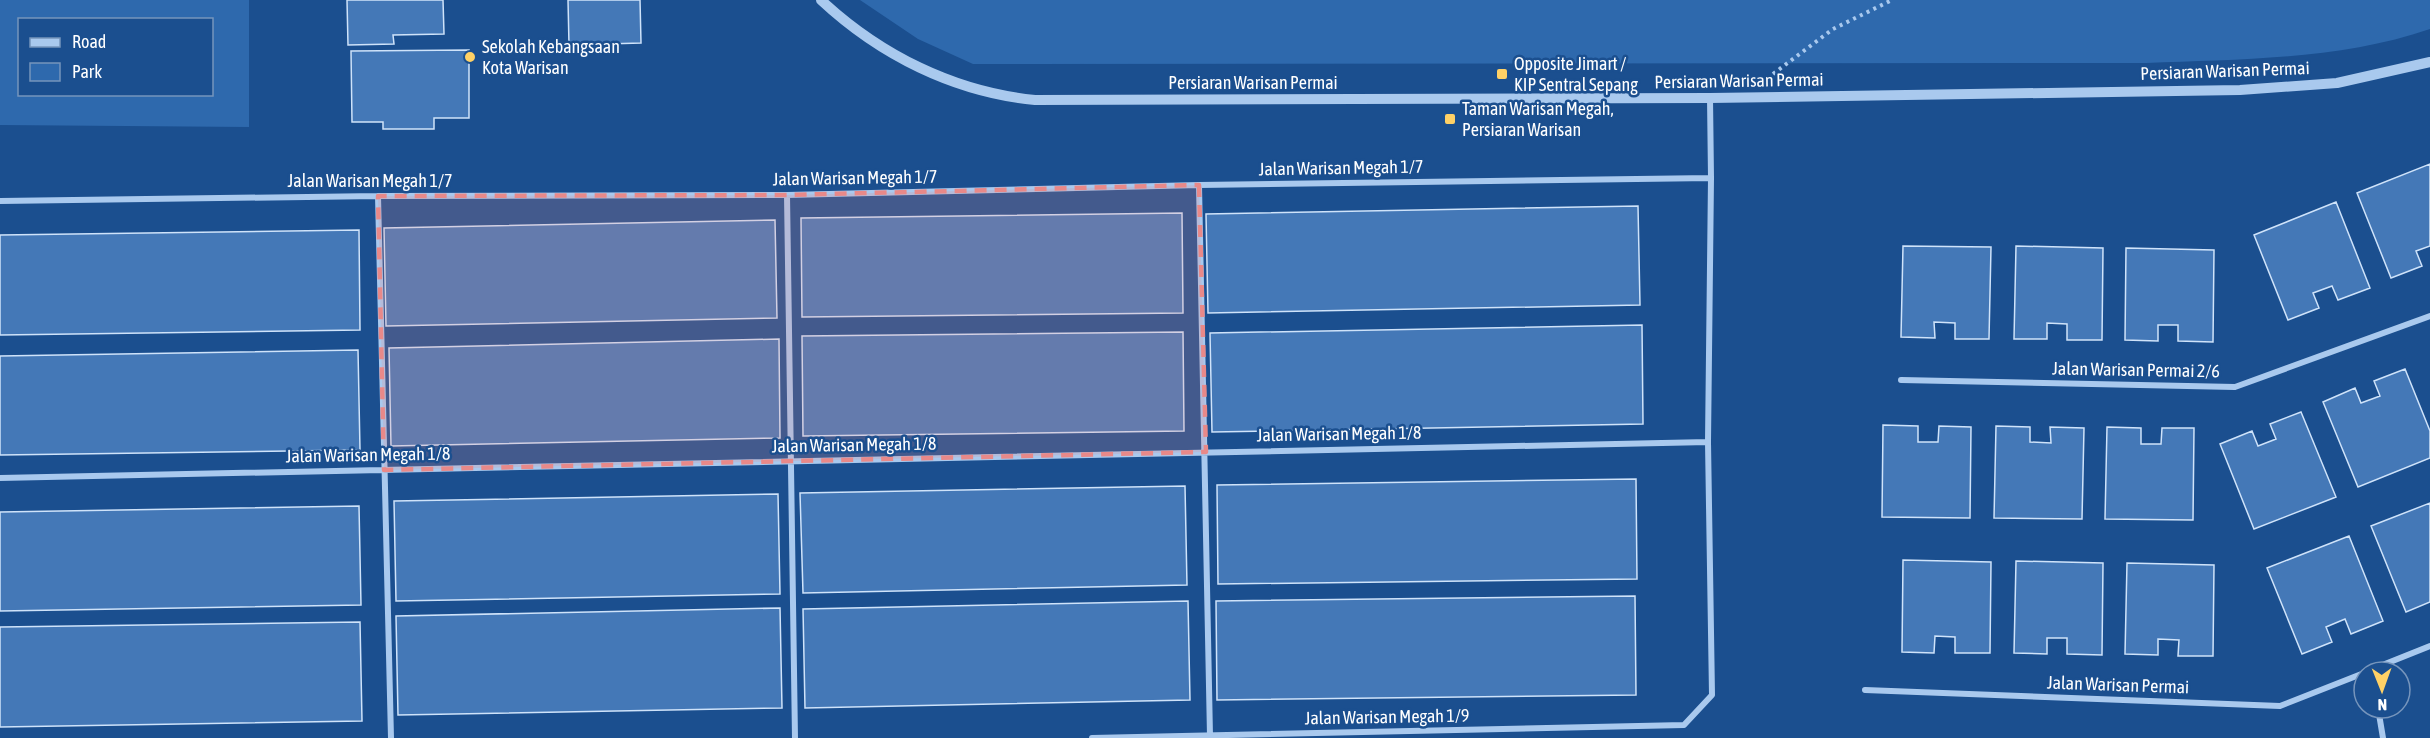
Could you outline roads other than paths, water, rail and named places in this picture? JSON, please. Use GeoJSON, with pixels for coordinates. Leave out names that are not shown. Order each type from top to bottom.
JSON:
{"type":"FeatureCollection","features":[{"type":"Feature","properties":{"kind":"street","name":"Persiaran Warisan Permai"},"geometry":{"type":"LineString","coordinates":[[821,0],[850,27],[927,72],[968,88],[1005,97],[1035,100],[1745,98],[2240,90],[2337,83],[2430,62]]}},
{"type":"Feature","properties":{"kind":"street"},"geometry":{"type":"LineString","coordinates":[[1708,442],[1710,98]]}},
{"type":"Feature","properties":{"kind":"street","name":"Jalan Warisan Megah 1/7"},"geometry":{"type":"LineString","coordinates":[[0,201],[378,196],[787,195],[1200,185],[1711,178]]}},
{"type":"Feature","properties":{"kind":"street"},"geometry":{"type":"LineString","coordinates":[[1200,185],[1210,736]]}},
{"type":"Feature","properties":{"kind":"street"},"geometry":{"type":"LineString","coordinates":[[787,195],[795,738]]}},
{"type":"Feature","properties":{"kind":"street"},"geometry":{"type":"LineString","coordinates":[[378,196],[391,738]]}},
{"type":"Feature","properties":{"kind":"street","name":"Jalan Warisan Permai 2/6"},"geometry":{"type":"LineString","coordinates":[[1901,380],[2235,387],[2430,316]]}},
{"type":"Feature","properties":{"kind":"street","name":"Jalan Warisan Megah 1/8"},"geometry":{"type":"LineString","coordinates":[[0,478],[1708,442]]}},
{"type":"Feature","properties":{"kind":"street","name":"Jalan Warisan Megah 1/9"},"geometry":{"type":"LineString","coordinates":[[1092,738],[1684,724],[1712,695],[1708,442]]}},
{"type":"Feature","properties":{"kind":"street","name":"Jalan Warisan Permai"},"geometry":{"type":"LineString","coordinates":[[2397,660],[2430,646]]}},
{"type":"Feature","properties":{"kind":"street","name":"Jalan Warisan Permai"},"geometry":{"type":"LineString","coordinates":[[1865,690],[2280,706],[2352,678]]}},
{"type":"Feature","properties":{"kind":"street"},"geometry":{"type":"LineString","coordinates":[[2380,720],[2383,738]]}},
{"type":"Feature","properties":{"kind":"place","name":"Sekolah Kebangsaan Kota Warisan"},"geometry":{"type":"Point","coordinates":[470,57]}},
{"type":"Feature","properties":{"kind":"place","name":"Opposite Jimart / KIP Sentral Sepang"},"geometry":{"type":"Point","coordinates":[1502,74]}},
{"type":"Feature","properties":{"kind":"place","name":"Taman Warisan Megah, Persiaran Warisan"},"geometry":{"type":"Point","coordinates":[1450,119]}}]}
